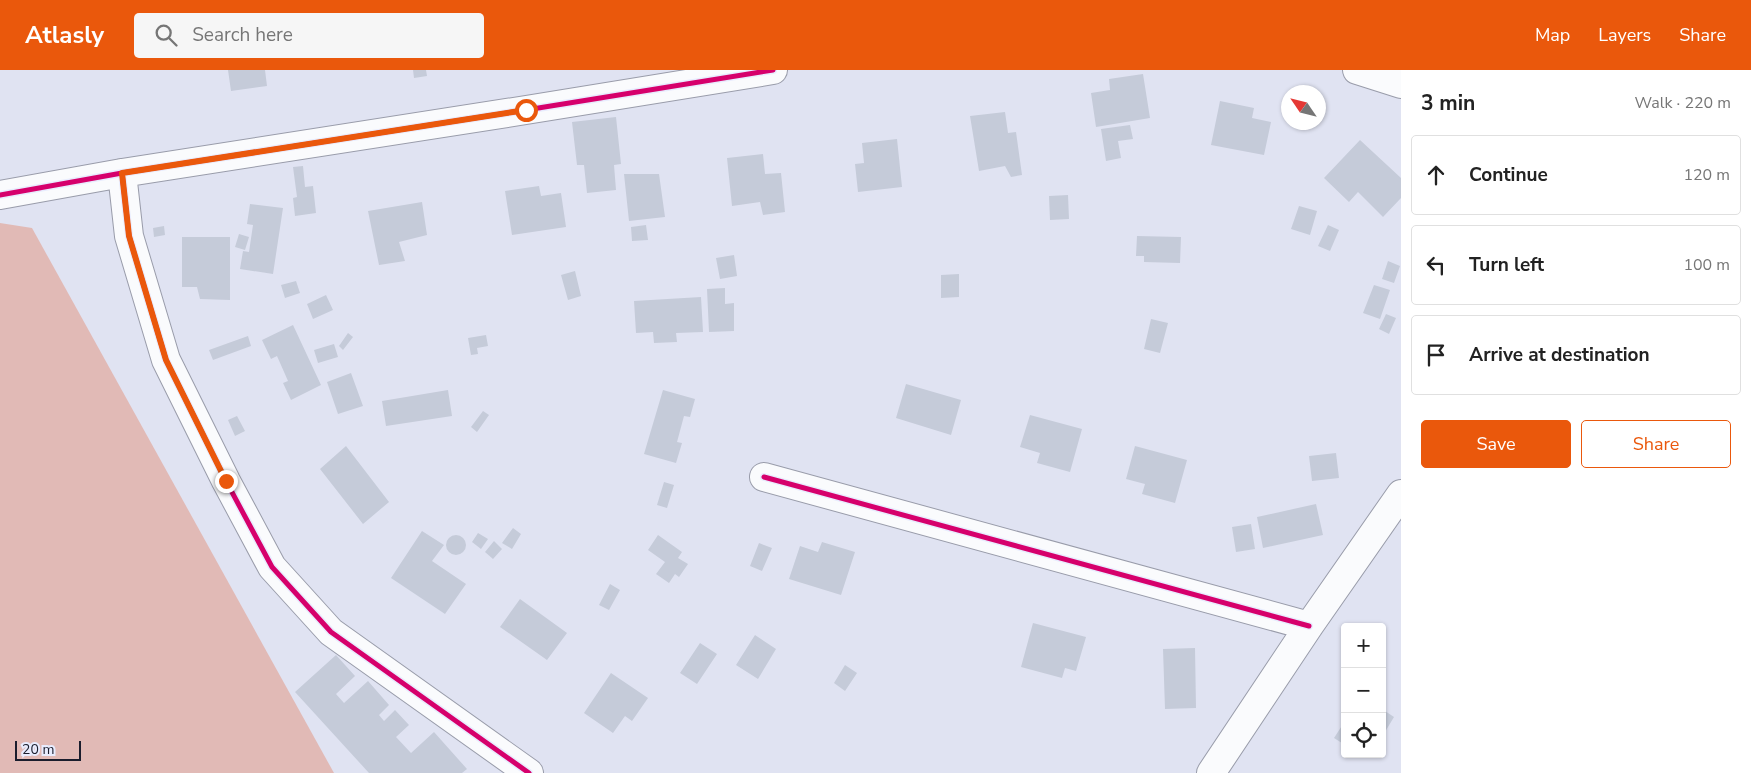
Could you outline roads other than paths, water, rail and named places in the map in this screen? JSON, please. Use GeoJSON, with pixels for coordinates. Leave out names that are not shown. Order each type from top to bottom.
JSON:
{"type":"FeatureCollection","features":[{"type":"Feature","properties":{"kind":"street"},"geometry":{"type":"LineString","coordinates":[[0,195],[122,173],[773,70]]}},
{"type":"Feature","properties":{"kind":"street"},"geometry":{"type":"LineString","coordinates":[[1357,70],[1401,84]]}},
{"type":"Feature","properties":{"kind":"street"},"geometry":{"type":"LineString","coordinates":[[122,173],[129,236],[166,360],[226,481],[272,567],[331,632],[528,773]]}},
{"type":"Feature","properties":{"kind":"street"},"geometry":{"type":"LineString","coordinates":[[764,477],[1309,626]]}},
{"type":"Feature","properties":{"kind":"street"},"geometry":{"type":"LineString","coordinates":[[1211,773],[1309,626],[1401,494]]}}]}
